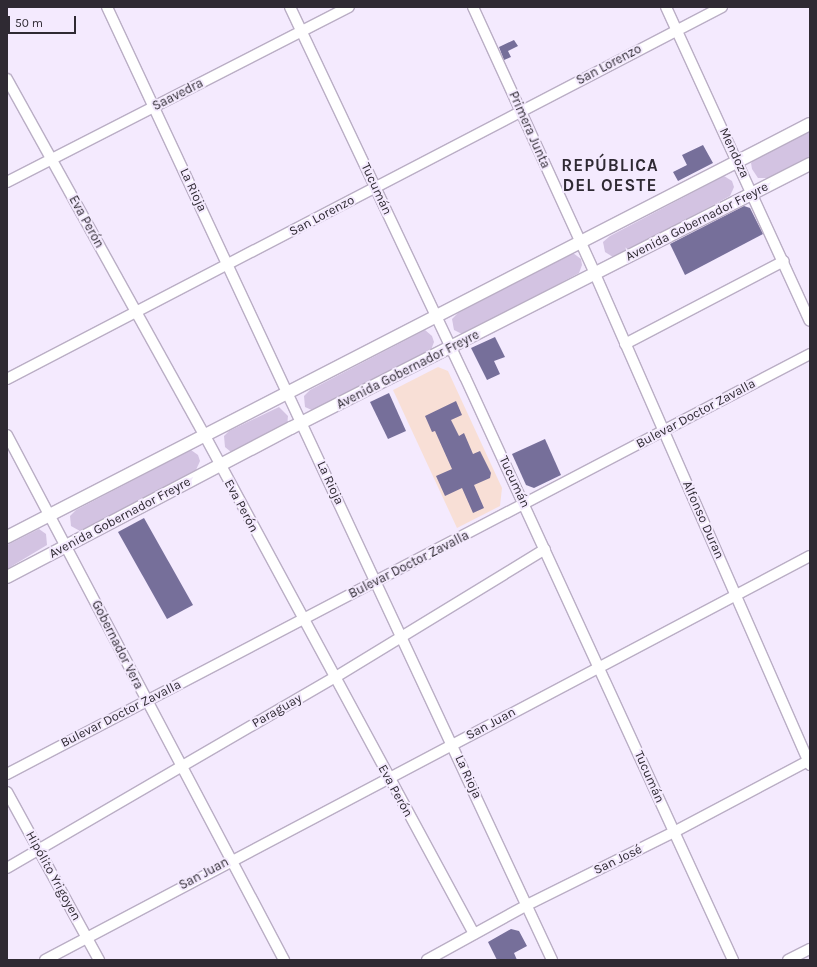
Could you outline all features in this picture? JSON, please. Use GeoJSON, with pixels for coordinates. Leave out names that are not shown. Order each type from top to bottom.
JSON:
{"type":"FeatureCollection","features":[{"type":"Feature","properties":{"kind":"main road"},"geometry":{"type":"LineString","coordinates":[[7,537],[580,244],[738,160],[810,124]]}},
{"type":"Feature","properties":{"kind":"main road","name":"Avenida Gobernador Freyre"},"geometry":{"type":"LineString","coordinates":[[7,577],[301,423],[452,348],[810,164]]}},
{"type":"Feature","properties":{"kind":"street","name":"La Rioja"},"geometry":{"type":"LineString","coordinates":[[107,7],[453,744],[552,960]]}},
{"type":"Feature","properties":{"kind":"street","name":"Tucumán"},"geometry":{"type":"LineString","coordinates":[[290,7],[452,348],[733,960]]}},
{"type":"Feature","properties":{"kind":"street","name":"Saavedra"},"geometry":{"type":"LineString","coordinates":[[7,182],[349,7]]}},
{"type":"Feature","properties":{"kind":"street","name":"Primera Junta"},"geometry":{"type":"LineString","coordinates":[[473,7],[595,274]]}},
{"type":"Feature","properties":{"kind":"street","name":"Mendoza"},"geometry":{"type":"LineString","coordinates":[[666,7],[738,160],[810,321]]}},
{"type":"Feature","properties":{"kind":"street","name":"San Lorenzo"},"geometry":{"type":"LineString","coordinates":[[7,379],[136,314],[722,7]]}},
{"type":"Feature","properties":{"kind":"street","name":"Eva Perón"},"geometry":{"type":"LineString","coordinates":[[7,79],[205,436],[302,620],[474,934]]}},
{"type":"Feature","properties":{"kind":"street"},"geometry":{"type":"LineString","coordinates":[[625,344],[784,261]]}},
{"type":"Feature","properties":{"kind":"street","name":"Alfonso Duran"},"geometry":{"type":"LineString","coordinates":[[595,274],[809,762]]}},
{"type":"Feature","properties":{"kind":"street","name":"Bulevar Doctor Zavalla"},"geometry":{"type":"LineString","coordinates":[[7,774],[524,505],[810,354]]}},
{"type":"Feature","properties":{"kind":"street","name":"Gobernador Vera"},"geometry":{"type":"LineString","coordinates":[[7,435],[181,768],[284,960]]}},
{"type":"Feature","properties":{"kind":"street","name":"Paraguay"},"geometry":{"type":"LineString","coordinates":[[7,868],[334,678],[401,635],[545,550]]}},
{"type":"Feature","properties":{"kind":"street","name":"San Juan"},"geometry":{"type":"LineString","coordinates":[[45,960],[387,777],[453,744],[810,556]]}},
{"type":"Feature","properties":{"kind":"street","name":"San José"},"geometry":{"type":"LineString","coordinates":[[427,960],[527,905],[674,832],[809,762]]}},
{"type":"Feature","properties":{"kind":"street","name":"Hipólito Yrigoyen"},"geometry":{"type":"LineString","coordinates":[[7,792],[99,960]]}},
{"type":"Feature","properties":{"kind":"street"},"geometry":{"type":"LineString","coordinates":[[788,960],[810,949]]}},
{"type":"Feature","properties":{"kind":"shaded area"},"geometry":{"type":"Polygon","coordinates":[[[810,131],[810,157],[769,178],[758,178],[752,169],[751,163],[756,158],[810,131]]]}},
{"type":"Feature","properties":{"kind":"shaded area"},"geometry":{"type":"Polygon","coordinates":[[[724,176],[732,181],[734,187],[730,196],[619,255],[613,257],[605,252],[603,242],[610,236],[724,176]]]}},
{"type":"Feature","properties":{"kind":"shaded area"},"geometry":{"type":"Polygon","coordinates":[[[573,253],[581,259],[582,265],[579,273],[468,333],[462,334],[454,330],[452,319],[458,313],[573,253]]]}},
{"type":"Feature","properties":{"kind":"shaded area"},"geometry":{"type":"Polygon","coordinates":[[[425,330],[432,336],[434,342],[431,350],[320,410],[314,411],[305,407],[304,396],[310,390],[425,330]]]}},
{"type":"Feature","properties":{"kind":"shaded area"},"geometry":{"type":"Polygon","coordinates":[[[438,367],[448,371],[502,488],[500,506],[457,528],[393,390],[438,367]]]}},
{"type":"Feature","properties":{"kind":"shaded area"},"geometry":{"type":"Polygon","coordinates":[[[279,407],[288,416],[287,426],[239,451],[231,452],[225,447],[224,436],[229,431],[279,407]]]}},
{"type":"Feature","properties":{"kind":"shaded area"},"geometry":{"type":"Polygon","coordinates":[[[191,450],[198,455],[200,461],[196,470],[86,529],[80,531],[71,526],[70,516],[76,510],[191,450]]]}},
{"type":"Feature","properties":{"kind":"shaded area"},"geometry":{"type":"Polygon","coordinates":[[[39,529],[46,534],[47,545],[7,569],[7,545],[39,529]]]}},
{"type":"Feature","properties":{"kind":"building"},"geometry":{"type":"Polygon","coordinates":[[[514,40],[518,46],[508,51],[511,57],[504,60],[499,47],[514,40]]]}},
{"type":"Feature","properties":{"kind":"building"},"geometry":{"type":"Polygon","coordinates":[[[703,145],[713,163],[678,181],[673,172],[687,165],[682,155],[703,145]]]}},
{"type":"Feature","properties":{"kind":"building"},"geometry":{"type":"Polygon","coordinates":[[[744,206],[750,208],[763,234],[685,275],[670,244],[744,206]]]}},
{"type":"Feature","properties":{"kind":"building"},"geometry":{"type":"Polygon","coordinates":[[[495,337],[505,357],[494,361],[500,374],[487,380],[471,348],[495,337]]]}},
{"type":"Feature","properties":{"kind":"building"},"geometry":{"type":"Polygon","coordinates":[[[389,393],[406,431],[388,439],[370,402],[389,393]]]}},
{"type":"Feature","properties":{"kind":"building"},"geometry":{"type":"Polygon","coordinates":[[[456,401],[462,415],[451,420],[459,436],[464,433],[473,454],[480,451],[491,473],[490,478],[474,485],[484,508],[473,513],[462,488],[445,496],[436,476],[452,469],[435,431],[432,432],[425,416],[456,401]]]}},
{"type":"Feature","properties":{"kind":"building"},"geometry":{"type":"Polygon","coordinates":[[[545,439],[561,475],[534,488],[526,485],[512,454],[545,439]]]}},
{"type":"Feature","properties":{"kind":"building"},"geometry":{"type":"Polygon","coordinates":[[[144,518],[193,605],[167,619],[118,532],[144,518]]]}},
{"type":"Feature","properties":{"kind":"building"},"geometry":{"type":"Polygon","coordinates":[[[511,929],[519,931],[527,946],[514,953],[517,960],[497,960],[488,942],[511,929]]]}},
{"type":"Feature","properties":{"kind":"district","name":"REPÚBLICA DEL OESTE"},"geometry":{"type":"Point","coordinates":[610,176]}}]}
